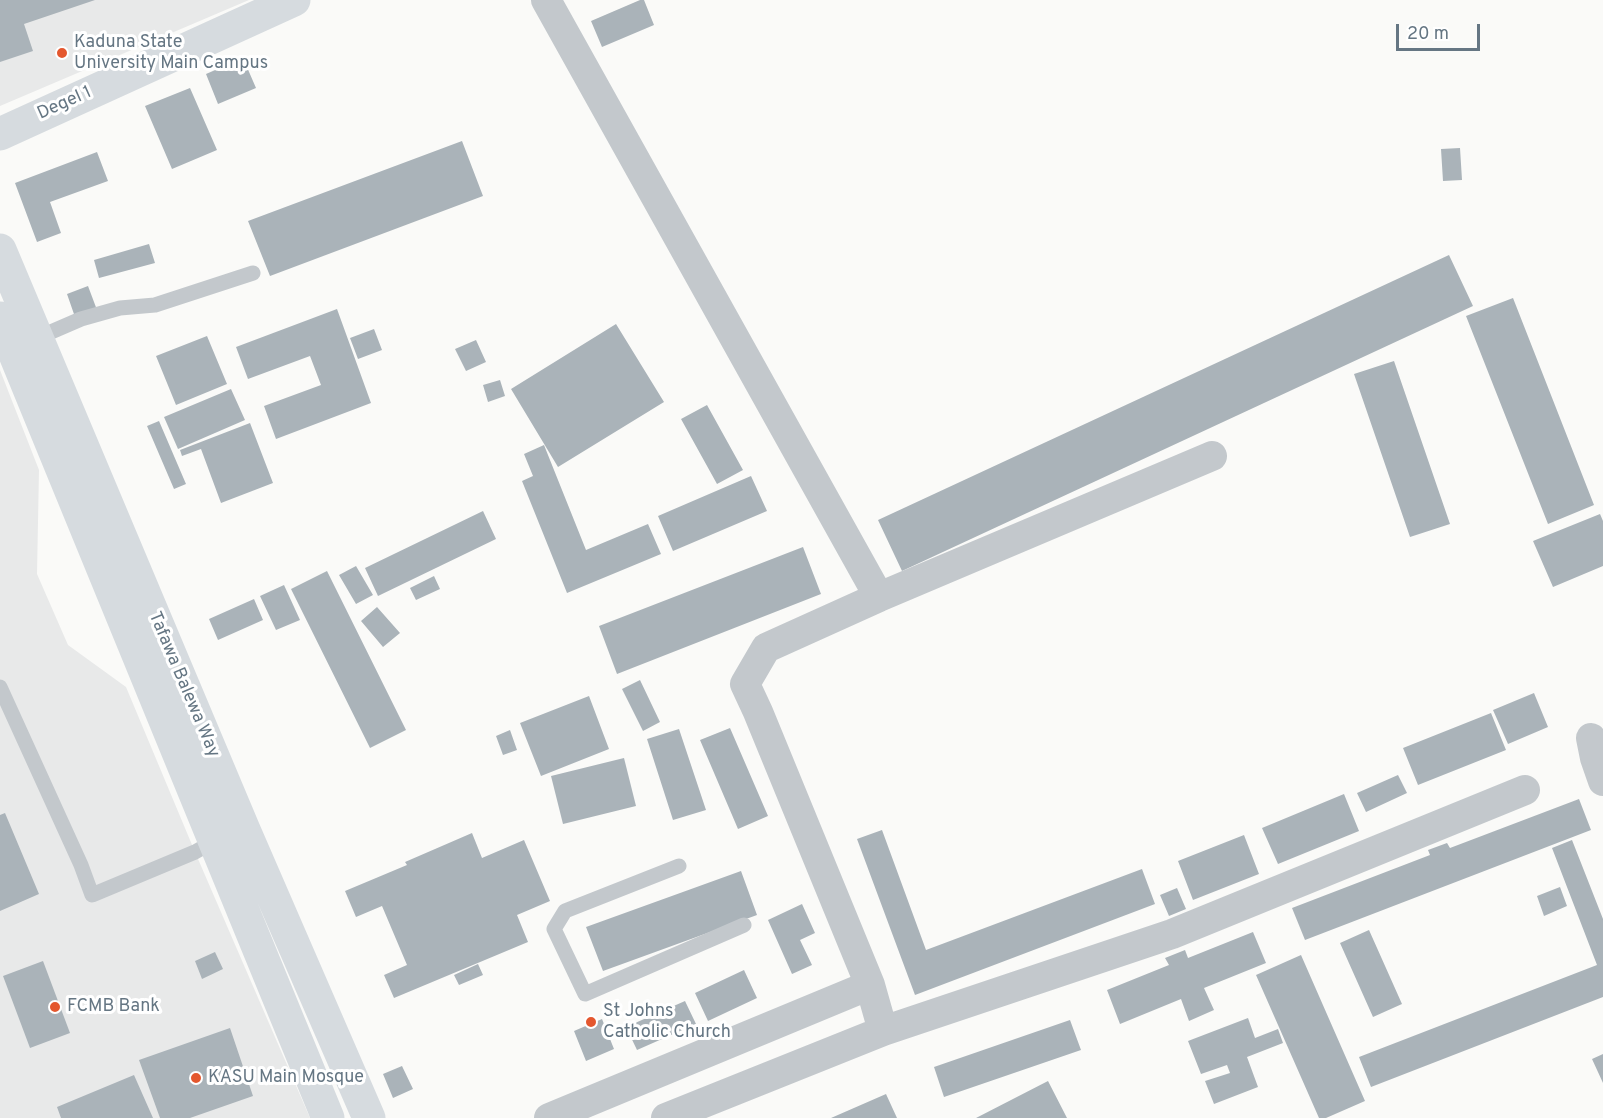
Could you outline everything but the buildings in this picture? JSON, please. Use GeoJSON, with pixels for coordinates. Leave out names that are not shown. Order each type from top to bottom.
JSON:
{"type":"FeatureCollection","features":[{"type":"Feature","properties":{"kind":"main road","name":"Degel 1"},"geometry":{"type":"LineString","coordinates":[[0,134],[294,0]]}},
{"type":"Feature","properties":{"kind":"main road","name":"Tafawa Balewa Way"},"geometry":{"type":"LineString","coordinates":[[0,250],[37,338],[229,836],[328,1118]]}},
{"type":"Feature","properties":{"kind":"main road","name":"Tafawa Balewa Way"},"geometry":{"type":"LineString","coordinates":[[0,318],[229,836],[369,1118]]}},
{"type":"Feature","properties":{"kind":"street"},"geometry":{"type":"LineString","coordinates":[[546,0],[879,597]]}},
{"type":"Feature","properties":{"kind":"street"},"geometry":{"type":"LineString","coordinates":[[883,1031],[870,985],[745,684],[766,648],[879,597],[1212,456]]}},
{"type":"Feature","properties":{"kind":"street"},"geometry":{"type":"LineString","coordinates":[[1591,738],[1603,781]]}},
{"type":"Feature","properties":{"kind":"street"},"geometry":{"type":"LineString","coordinates":[[666,1118],[883,1031],[1172,934],[1525,790]]}},
{"type":"Feature","properties":{"kind":"street"},"geometry":{"type":"LineString","coordinates":[[549,1118],[870,985]]}},
{"type":"Feature","properties":{"kind":"lane"},"geometry":{"type":"LineString","coordinates":[[37,338],[81,319],[120,308],[155,305],[253,273]]}},
{"type":"Feature","properties":{"kind":"lane"},"geometry":{"type":"LineString","coordinates":[[0,687],[81,865],[92,895],[229,836]]}},
{"type":"Feature","properties":{"kind":"lane"},"geometry":{"type":"LineString","coordinates":[[679,866],[565,911],[554,928],[585,994],[744,925]]}},
{"type":"Feature","properties":{"kind":"shaded area","name":"Kaduna State University Main Campus"},"geometry":{"type":"Polygon","coordinates":[[[0,0],[249,0],[0,106],[0,0]]]}},
{"type":"Feature","properties":{"kind":"shaded area"},"geometry":{"type":"Polygon","coordinates":[[[0,370],[39,470],[37,574],[68,645],[126,687],[310,1118],[0,1118],[0,370]]]}},
{"type":"Feature","properties":{"kind":"place","name":"Kaduna State University Main Campus"},"geometry":{"type":"Point","coordinates":[62,53]}},
{"type":"Feature","properties":{"kind":"place","name":"FCMB Bank"},"geometry":{"type":"Point","coordinates":[55,1007]}},
{"type":"Feature","properties":{"kind":"place","name":"St Johns Catholic Church"},"geometry":{"type":"Point","coordinates":[591,1022]}},
{"type":"Feature","properties":{"kind":"place","name":"KASU Main Mosque"},"geometry":{"type":"Point","coordinates":[196,1078]}}]}
